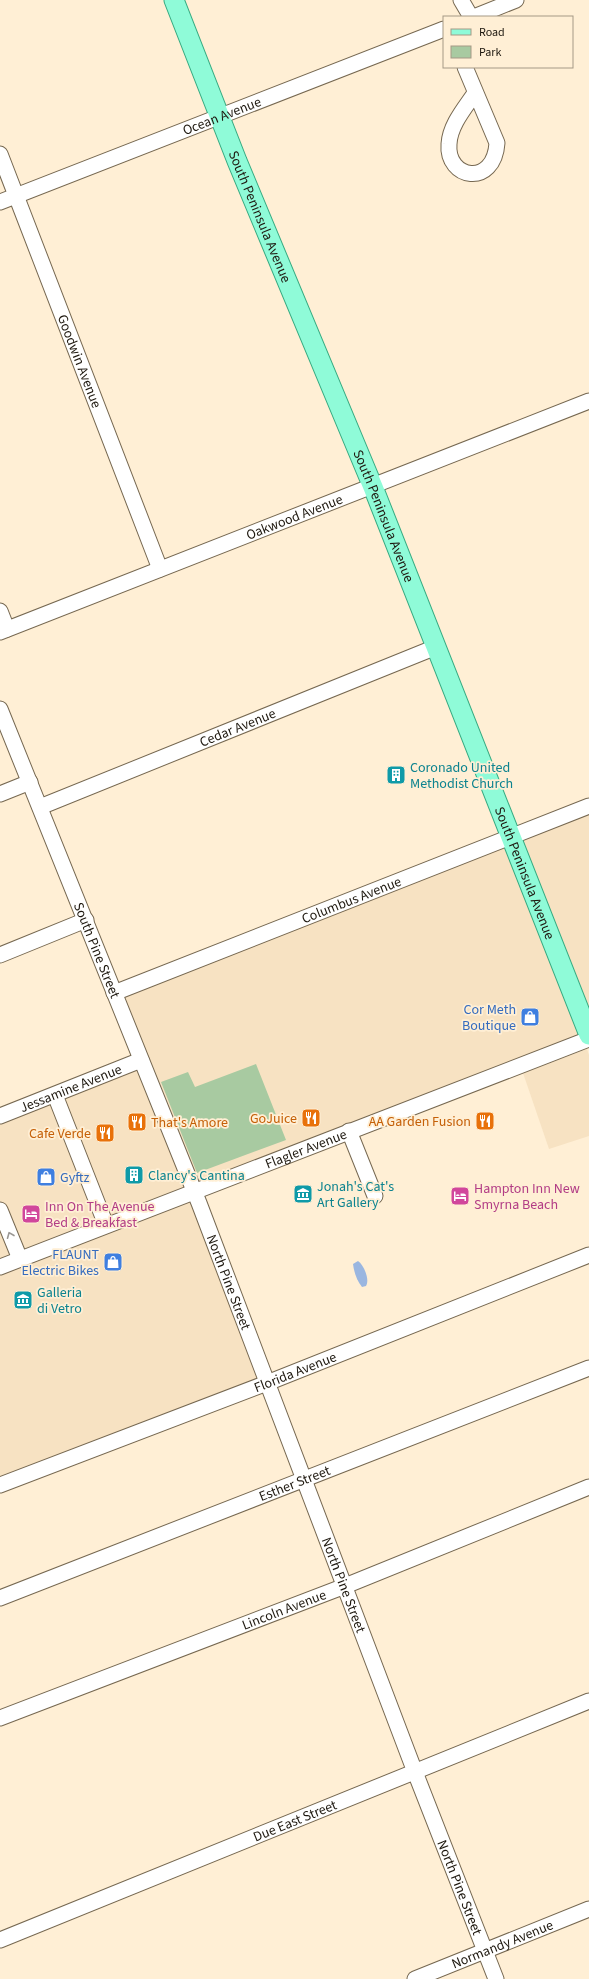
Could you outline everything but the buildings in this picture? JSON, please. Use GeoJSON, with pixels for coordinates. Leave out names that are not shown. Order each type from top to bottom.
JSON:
{"type":"FeatureCollection","features":[{"type":"Feature","properties":{"kind":"main road","name":"South Peninsula Avenue"},"geometry":{"type":"LineString","coordinates":[[174,0],[220,117],[372,487],[589,1035]]}},
{"type":"Feature","properties":{"kind":"street"},"geometry":{"type":"LineString","coordinates":[[461,0],[471,16]]}},
{"type":"Feature","properties":{"kind":"street"},"geometry":{"type":"LineString","coordinates":[[475,16],[516,0]]}},
{"type":"Feature","properties":{"kind":"street","name":"Ocean Avenue"},"geometry":{"type":"LineString","coordinates":[[0,202],[443,29]]}},
{"type":"Feature","properties":{"kind":"street"},"geometry":{"type":"LineString","coordinates":[[465,68],[476,92],[497,143],[497,154],[493,163],[485,170],[476,173],[465,172],[456,167],[451,159],[449,144],[456,122],[476,92]]}},
{"type":"Feature","properties":{"kind":"street","name":"Goodwin Avenue"},"geometry":{"type":"LineString","coordinates":[[0,154],[160,569]]}},
{"type":"Feature","properties":{"kind":"street","name":"Oakwood Avenue"},"geometry":{"type":"LineString","coordinates":[[4,631],[589,401]]}},
{"type":"Feature","properties":{"kind":"street"},"geometry":{"type":"LineString","coordinates":[[0,611],[4,631]]}},
{"type":"Feature","properties":{"kind":"street","name":"Cedar Avenue"},"geometry":{"type":"LineString","coordinates":[[40,807],[436,648]]}},
{"type":"Feature","properties":{"kind":"street","name":"South Pine Street"},"geometry":{"type":"LineString","coordinates":[[0,709],[194,1191]]}},
{"type":"Feature","properties":{"kind":"street"},"geometry":{"type":"LineString","coordinates":[[0,794],[30,782]]}},
{"type":"Feature","properties":{"kind":"street","name":"Columbus Avenue"},"geometry":{"type":"LineString","coordinates":[[114,993],[589,806]]}},
{"type":"Feature","properties":{"kind":"street"},"geometry":{"type":"LineString","coordinates":[[0,955],[86,920]]}},
{"type":"Feature","properties":{"kind":"street","name":"Flagler Avenue"},"geometry":{"type":"LineString","coordinates":[[0,1266],[589,1039]]}},
{"type":"Feature","properties":{"kind":"street","name":"Jessamine Avenue"},"geometry":{"type":"LineString","coordinates":[[0,1116],[141,1060]]}},
{"type":"Feature","properties":{"kind":"street"},"geometry":{"type":"LineString","coordinates":[[55,1095],[106,1225]]}},
{"type":"Feature","properties":{"kind":"street"},"geometry":{"type":"LineString","coordinates":[[349,1131],[375,1196]]}},
{"type":"Feature","properties":{"kind":"street","name":"North Pine Street"},"geometry":{"type":"LineString","coordinates":[[194,1191],[415,1772],[496,1979]]}},
{"type":"Feature","properties":{"kind":"street"},"geometry":{"type":"LineString","coordinates":[[0,1210],[20,1259]]}},
{"type":"Feature","properties":{"kind":"street","name":"Florida Avenue"},"geometry":{"type":"LineString","coordinates":[[0,1485],[267,1383],[589,1255]]}},
{"type":"Feature","properties":{"kind":"street","name":"Esther Street"},"geometry":{"type":"LineString","coordinates":[[0,1598],[589,1368]]}},
{"type":"Feature","properties":{"kind":"street","name":"Lincoln Avenue"},"geometry":{"type":"LineString","coordinates":[[0,1718],[345,1586],[589,1487]]}},
{"type":"Feature","properties":{"kind":"street","name":"Due East Street"},"geometry":{"type":"LineString","coordinates":[[0,1940],[589,1701]]}},
{"type":"Feature","properties":{"kind":"street","name":"Normandy Avenue"},"geometry":{"type":"LineString","coordinates":[[415,1979],[589,1909]]}},
{"type":"Feature","properties":{"kind":"shaded area"},"geometry":{"type":"Polygon","coordinates":[[[589,806],[589,1039],[195,1191],[267,1383],[0,1485],[0,1116],[141,1060],[114,993],[589,806]]]}},
{"type":"Feature","properties":{"kind":"shaded area"},"geometry":{"type":"Polygon","coordinates":[[[587,1049],[589,1055],[589,1136],[549,1149],[523,1073],[587,1049]]]}},
{"type":"Feature","properties":{"kind":"green space"},"geometry":{"type":"Polygon","coordinates":[[[256,1064],[286,1140],[197,1173],[161,1082],[188,1072],[195,1087],[256,1064]]]}},
{"type":"Feature","properties":{"kind":"water"},"geometry":{"type":"Polygon","coordinates":[[[358,1261],[367,1277],[366,1286],[362,1287],[356,1276],[353,1264],[358,1261]]]}},
{"type":"Feature","properties":{"kind":"place","name":"Coronado United Methodist Church"},"geometry":{"type":"Point","coordinates":[396,775]}},
{"type":"Feature","properties":{"kind":"place","name":"Cor Meth Boutique"},"geometry":{"type":"Point","coordinates":[530,1017]}},
{"type":"Feature","properties":{"kind":"place","name":"GoJuice"},"geometry":{"type":"Point","coordinates":[311,1118]}},
{"type":"Feature","properties":{"kind":"place","name":"AA Garden Fusion"},"geometry":{"type":"Point","coordinates":[485,1121]}},
{"type":"Feature","properties":{"kind":"place","name":"That's Amore"},"geometry":{"type":"Point","coordinates":[137,1122]}},
{"type":"Feature","properties":{"kind":"place","name":"Cafe Verde"},"geometry":{"type":"Point","coordinates":[105,1133]}},
{"type":"Feature","properties":{"kind":"place","name":"Clancy's Cantina"},"geometry":{"type":"Point","coordinates":[134,1175]}},
{"type":"Feature","properties":{"kind":"place","name":"Gyftz"},"geometry":{"type":"Point","coordinates":[46,1177]}},
{"type":"Feature","properties":{"kind":"place","name":"Jonah's Cat's Art Gallery"},"geometry":{"type":"Point","coordinates":[303,1194]}},
{"type":"Feature","properties":{"kind":"place","name":"Hampton Inn New Smyrna Beach"},"geometry":{"type":"Point","coordinates":[460,1196]}},
{"type":"Feature","properties":{"kind":"place","name":"Inn On The Avenue Bed & Breakfast"},"geometry":{"type":"Point","coordinates":[31,1214]}},
{"type":"Feature","properties":{"kind":"place","name":"FLAUNT Electric Bikes"},"geometry":{"type":"Point","coordinates":[113,1262]}},
{"type":"Feature","properties":{"kind":"place","name":"Galleria di Vetro"},"geometry":{"type":"Point","coordinates":[23,1300]}}]}
